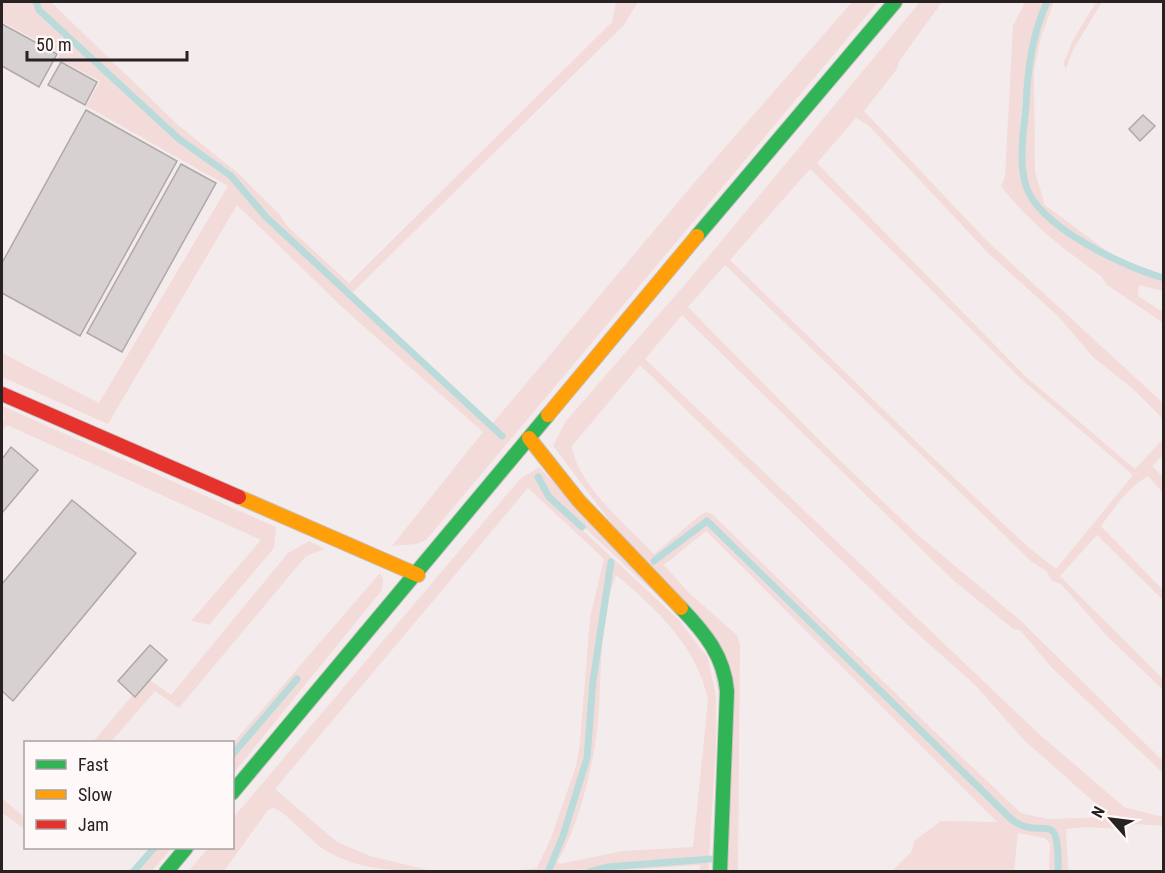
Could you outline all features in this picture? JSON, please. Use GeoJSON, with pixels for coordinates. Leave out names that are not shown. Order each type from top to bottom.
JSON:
{"type":"FeatureCollection","features":[{"type":"Feature","properties":{"kind":"main road"},"geometry":{"type":"LineString","coordinates":[[234,791],[418,575],[741,180],[895,2]]}},
{"type":"Feature","properties":{"kind":"main road"},"geometry":{"type":"LineString","coordinates":[[2,394],[418,575]]}},
{"type":"Feature","properties":{"kind":"main road"},"geometry":{"type":"LineString","coordinates":[[529,438],[579,501],[686,610],[705,633],[725,669],[727,692],[720,872]]}},
{"type":"Feature","properties":{"kind":"main road"},"geometry":{"type":"LineString","coordinates":[[166,872],[185,849]]}},
{"type":"Feature","properties":{"kind":"shaded area"},"geometry":{"type":"Polygon","coordinates":[[[2,2],[34,2],[38,11],[178,140],[222,170],[240,187],[265,219],[504,438],[492,424],[694,183],[852,2],[878,2],[426,540],[416,544],[392,546],[483,432],[343,308],[237,205],[108,424],[2,377],[2,353],[99,403],[228,186],[86,106],[100,81],[58,59],[60,53],[2,22],[2,2]]]}},
{"type":"Feature","properties":{"kind":"shaded area"},"geometry":{"type":"Polygon","coordinates":[[[38,2],[51,2],[178,125],[239,174],[279,214],[288,227],[349,283],[612,22],[616,2],[638,2],[624,25],[352,293],[267,217],[242,185],[224,168],[180,138],[40,9],[38,2]]]}},
{"type":"Feature","properties":{"kind":"shaded area"},"geometry":{"type":"Polygon","coordinates":[[[920,2],[942,2],[900,60],[897,69],[864,111],[987,241],[1163,403],[1163,419],[1133,389],[1093,357],[1058,316],[989,254],[868,125],[856,118],[817,163],[1024,375],[1135,469],[1163,439],[1163,455],[1152,466],[1163,477],[1163,493],[1148,476],[1128,492],[1101,526],[1163,590],[1163,600],[1097,535],[1060,576],[1163,679],[1163,690],[1107,636],[1061,584],[1052,581],[1046,571],[1032,562],[725,265],[688,307],[824,445],[919,536],[1021,621],[1163,761],[1163,773],[1052,668],[1020,630],[1013,629],[953,580],[682,315],[645,359],[1038,733],[1124,807],[1163,817],[1163,826],[1136,824],[1120,829],[1087,827],[1066,829],[1068,871],[1060,871],[1057,836],[1053,830],[1048,827],[1023,825],[1012,818],[707,518],[653,559],[656,563],[706,525],[1009,821],[1016,827],[1048,832],[1056,843],[1055,871],[1049,871],[1050,844],[1045,838],[1018,833],[1014,871],[892,871],[911,852],[915,840],[941,821],[997,822],[706,531],[664,565],[690,594],[737,635],[740,646],[738,871],[727,871],[730,679],[553,446],[565,422],[694,274],[920,2]],[[810,169],[730,260],[930,455],[1027,546],[1056,569],[1133,475],[1021,379],[810,169]],[[640,365],[572,446],[583,475],[593,489],[654,554],[699,516],[706,512],[712,514],[1021,813],[1048,819],[1111,817],[1025,741],[974,684],[910,627],[640,365]]]}},
{"type":"Feature","properties":{"kind":"shaded area"},"geometry":{"type":"Polygon","coordinates":[[[1025,2],[1046,2],[1032,44],[1022,103],[1021,161],[1024,184],[1031,202],[1040,213],[1072,237],[1111,259],[1163,279],[1163,291],[1139,285],[1138,296],[1163,312],[1163,323],[1107,285],[1101,276],[1035,224],[1001,186],[1005,176],[1013,26],[1025,2]]]}},
{"type":"Feature","properties":{"kind":"shaded area"},"geometry":{"type":"Polygon","coordinates":[[[1049,2],[1054,2],[1041,37],[1034,71],[1035,172],[1045,205],[1115,257],[1070,232],[1049,217],[1033,199],[1028,185],[1025,166],[1024,119],[1028,71],[1035,36],[1049,2]]]}},
{"type":"Feature","properties":{"kind":"shaded area"},"geometry":{"type":"Polygon","coordinates":[[[1096,2],[1102,2],[1073,50],[1066,69],[1063,64],[1074,38],[1096,2]]]}},
{"type":"Feature","properties":{"kind":"shaded area"},"geometry":{"type":"Polygon","coordinates":[[[2,406],[276,527],[274,548],[209,625],[191,621],[261,540],[7,425],[2,431],[4,416],[2,406]]]}},
{"type":"Feature","properties":{"kind":"shaded area"},"geometry":{"type":"Polygon","coordinates":[[[539,467],[690,622],[718,665],[722,722],[715,871],[711,872],[719,744],[719,696],[711,656],[680,617],[551,496],[536,474],[548,498],[678,619],[708,658],[716,696],[716,744],[709,858],[549,871],[565,836],[588,759],[600,636],[612,570],[609,566],[597,636],[588,737],[581,781],[546,871],[513,871],[537,868],[551,838],[576,766],[590,617],[604,559],[528,488],[275,789],[337,842],[370,856],[432,871],[376,868],[336,856],[323,849],[273,808],[268,810],[224,871],[188,872],[207,849],[234,849],[234,817],[520,479],[539,467]],[[616,575],[603,632],[599,712],[592,763],[571,834],[557,862],[560,864],[622,851],[693,847],[708,700],[703,681],[685,646],[646,601],[616,575]]]}},
{"type":"Feature","properties":{"kind":"shaded area"},"geometry":{"type":"Polygon","coordinates":[[[309,541],[325,549],[306,556],[179,708],[155,691],[112,741],[94,741],[147,678],[171,695],[288,553],[309,541]]]}},
{"type":"Feature","properties":{"kind":"shaded area"},"geometry":{"type":"Polygon","coordinates":[[[380,573],[383,579],[382,590],[234,773],[234,756],[298,680],[296,678],[234,752],[234,742],[380,573]]]}},
{"type":"Feature","properties":{"kind":"shaded area"},"geometry":{"type":"Polygon","coordinates":[[[2,798],[24,817],[24,828],[2,813],[2,798]]]}},
{"type":"Feature","properties":{"kind":"shaded area"},"geometry":{"type":"Polygon","coordinates":[[[155,849],[171,849],[152,871],[135,872],[155,849]]]}},
{"type":"Feature","properties":{"kind":"shaded area"},"geometry":{"type":"Polygon","coordinates":[[[709,861],[709,871],[700,871],[700,865],[596,872],[709,861]]]}},
{"type":"Feature","properties":{"kind":"building"},"geometry":{"type":"Polygon","coordinates":[[[2,24],[57,54],[39,87],[2,66],[2,24]]]}},
{"type":"Feature","properties":{"kind":"building"},"geometry":{"type":"Polygon","coordinates":[[[61,62],[97,82],[85,105],[48,85],[61,62]]]}},
{"type":"Feature","properties":{"kind":"building"},"geometry":{"type":"Polygon","coordinates":[[[86,110],[177,161],[80,336],[2,293],[2,263],[86,110]]]}},
{"type":"Feature","properties":{"kind":"building"},"geometry":{"type":"Polygon","coordinates":[[[1143,115],[1155,126],[1140,141],[1129,129],[1143,115]]]}},
{"type":"Feature","properties":{"kind":"building"},"geometry":{"type":"Polygon","coordinates":[[[181,164],[216,183],[122,352],[87,333],[181,164]]]}},
{"type":"Feature","properties":{"kind":"building"},"geometry":{"type":"Polygon","coordinates":[[[11,447],[38,470],[2,513],[2,459],[11,447]]]}},
{"type":"Feature","properties":{"kind":"building"},"geometry":{"type":"Polygon","coordinates":[[[72,500],[136,553],[13,701],[2,691],[2,584],[72,500]]]}},
{"type":"Feature","properties":{"kind":"building"},"geometry":{"type":"Polygon","coordinates":[[[150,645],[167,660],[135,697],[118,681],[150,645]]]}},
{"type":"Feature","properties":{"kind":"waterway"},"geometry":{"type":"LineString","coordinates":[[36,2],[39,10],[179,139],[231,176],[266,217],[502,436]]}},
{"type":"Feature","properties":{"kind":"waterway"},"geometry":{"type":"LineString","coordinates":[[1047,2],[1034,39],[1028,77],[1022,156],[1026,186],[1034,201],[1047,216],[1065,230],[1106,255],[1164,278]]}},
{"type":"Feature","properties":{"kind":"waterway"},"geometry":{"type":"LineString","coordinates":[[538,477],[549,497],[582,527]]}},
{"type":"Feature","properties":{"kind":"waterway"},"geometry":{"type":"LineString","coordinates":[[654,561],[707,521],[1011,819],[1022,826],[1052,831],[1056,838],[1058,851],[1058,872]]}},
{"type":"Feature","properties":{"kind":"waterway"},"geometry":{"type":"LineString","coordinates":[[548,872],[563,836],[587,758],[593,681],[611,562]]}},
{"type":"Feature","properties":{"kind":"waterway"},"geometry":{"type":"LineString","coordinates":[[234,753],[297,679]]}},
{"type":"Feature","properties":{"kind":"waterway"},"geometry":{"type":"LineString","coordinates":[[133,872],[153,849]]}},
{"type":"Feature","properties":{"kind":"waterway"},"geometry":{"type":"LineString","coordinates":[[589,872],[607,867],[710,859]]}},
{"type":"Feature","properties":{"kind":"traffic: fast"},"geometry":{"type":"LineString","coordinates":[[697,236],[895,2]]}},
{"type":"Feature","properties":{"kind":"traffic: fast"},"geometry":{"type":"LineString","coordinates":[[234,791],[548,415]]}},
{"type":"Feature","properties":{"kind":"traffic: fast"},"geometry":{"type":"LineString","coordinates":[[681,608],[712,646],[722,667],[727,691],[720,872]]}},
{"type":"Feature","properties":{"kind":"traffic: fast"},"geometry":{"type":"LineString","coordinates":[[166,872],[185,849]]}},
{"type":"Feature","properties":{"kind":"traffic: slow"},"geometry":{"type":"LineString","coordinates":[[548,415],[697,236]]}},
{"type":"Feature","properties":{"kind":"traffic: slow"},"geometry":{"type":"LineString","coordinates":[[529,438],[579,501],[681,608]]}},
{"type":"Feature","properties":{"kind":"traffic: slow"},"geometry":{"type":"LineString","coordinates":[[239,497],[418,575]]}},
{"type":"Feature","properties":{"kind":"traffic: jam"},"geometry":{"type":"LineString","coordinates":[[2,394],[239,497]]}}]}
